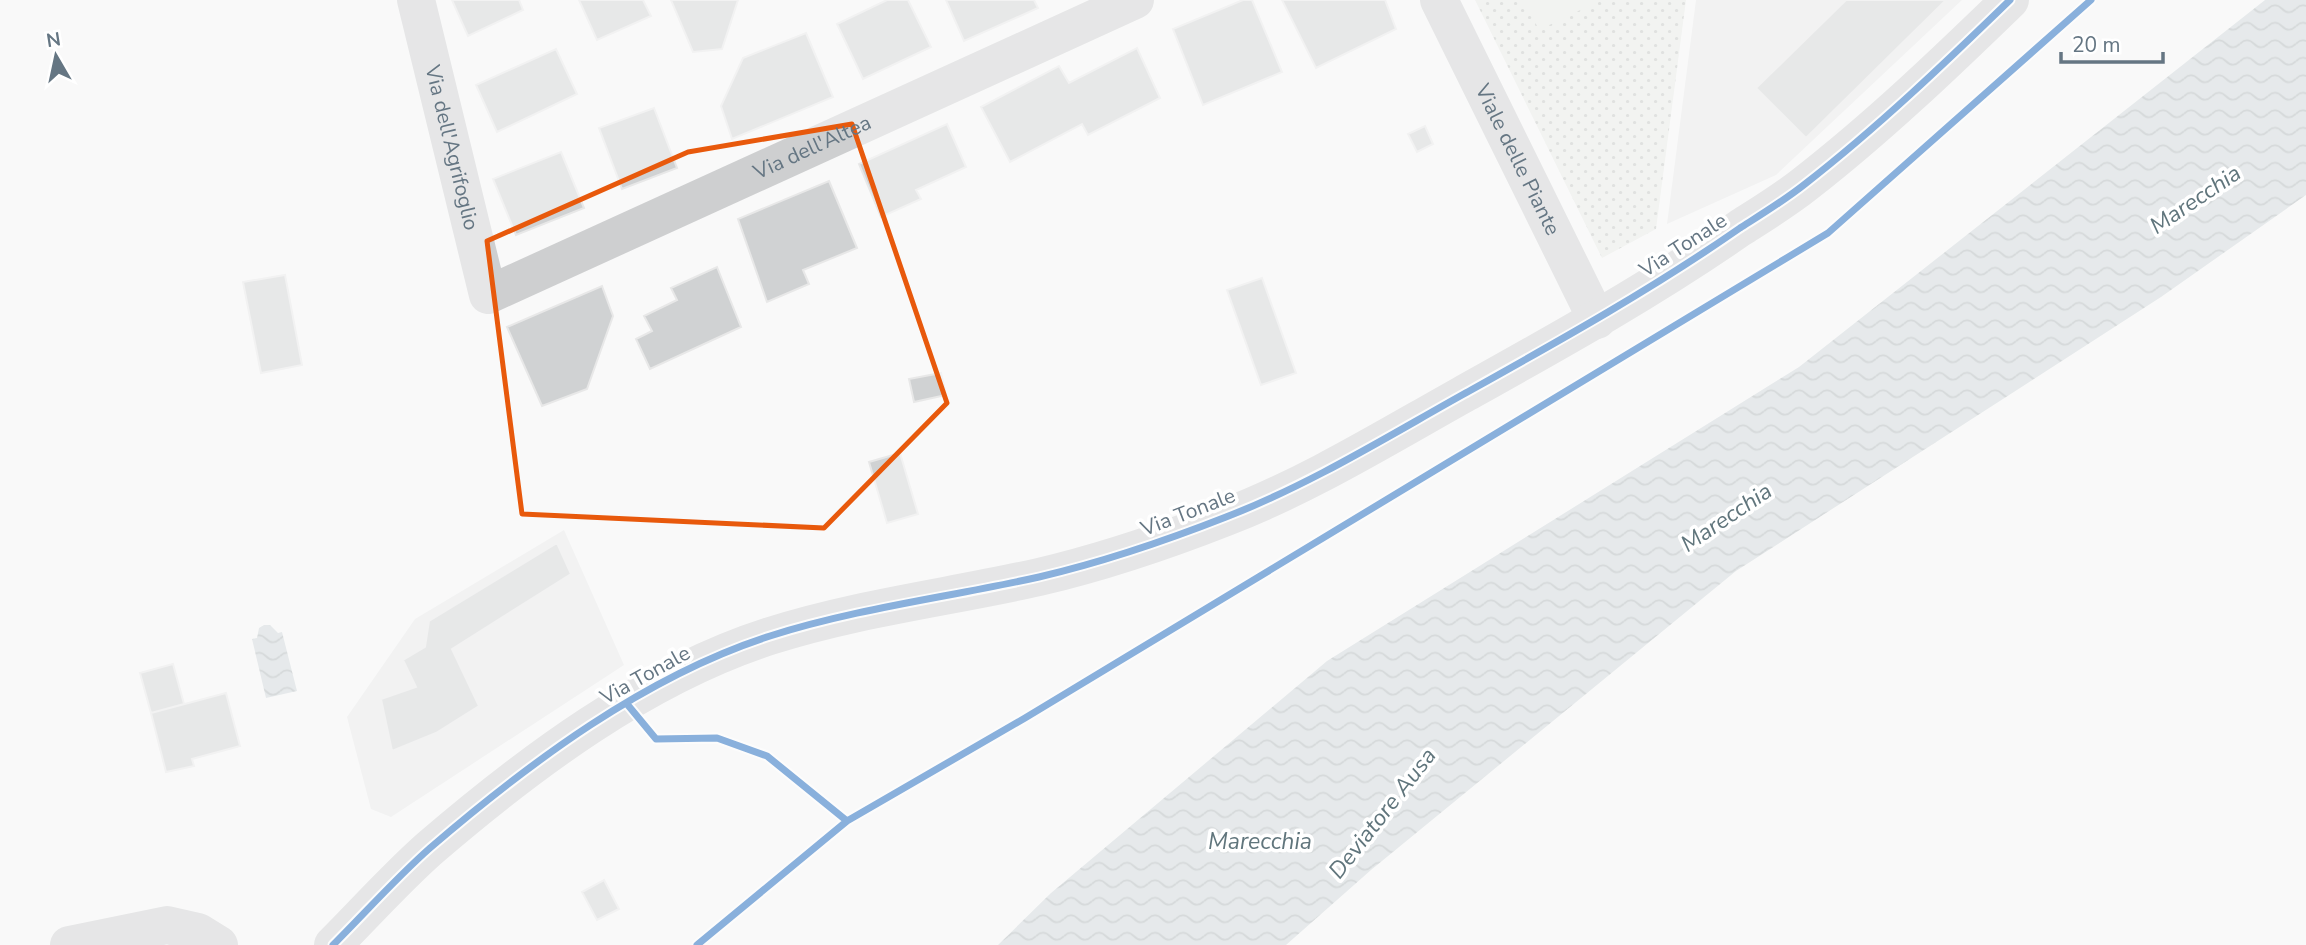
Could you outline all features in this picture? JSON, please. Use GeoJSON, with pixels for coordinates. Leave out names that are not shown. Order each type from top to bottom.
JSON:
{"type":"FeatureCollection","features":[{"type":"Feature","properties":{"kind":"street","name":"Via dell'Agrifoglio"},"geometry":{"type":"LineString","coordinates":[[416,0],[488,295]]}},
{"type":"Feature","properties":{"kind":"street","name":"Via dell'Altea"},"geometry":{"type":"LineString","coordinates":[[488,295],[1135,0]]}},
{"type":"Feature","properties":{"kind":"street","name":"Viale delle Piante"},"geometry":{"type":"LineString","coordinates":[[1439,0],[1597,320]]}},
{"type":"Feature","properties":{"kind":"street","name":"Via Tonale"},"geometry":{"type":"LineString","coordinates":[[333,945],[428,850],[537,763],[658,685],[716,656],[771,635],[835,618],[1037,577],[1097,562],[1233,515],[1319,475],[1597,320],[1681,269],[1804,184],[1939,69],[2010,0]]}},
{"type":"Feature","properties":{"kind":"street"},"geometry":{"type":"LineString","coordinates":[[69,945],[167,925],[198,932],[219,945]]}},
{"type":"Feature","properties":{"kind":"highlighted area"},"geometry":{"type":"Polygon","coordinates":[[[852,124],[947,403],[824,528],[522,514],[487,241],[688,152],[852,124]]]}},
{"type":"Feature","properties":{"kind":"shaded area"},"geometry":{"type":"Polygon","coordinates":[[[1475,0],[1686,0],[1656,229],[1602,258],[1475,0]]]}},
{"type":"Feature","properties":{"kind":"shaded area"},"geometry":{"type":"Polygon","coordinates":[[[1524,0],[1601,0],[1539,30],[1524,0]]]}},
{"type":"Feature","properties":{"kind":"shaded area"},"geometry":{"type":"Polygon","coordinates":[[[1696,0],[1962,0],[1776,175],[1667,224],[1696,0]]]}},
{"type":"Feature","properties":{"kind":"shaded area"},"geometry":{"type":"Polygon","coordinates":[[[564,530],[624,665],[391,817],[371,809],[347,717],[415,619],[564,530]]]}},
{"type":"Feature","properties":{"kind":"water","name":"Marecchia"},"geometry":{"type":"Polygon","coordinates":[[[2265,0],[2306,0],[2306,195],[2161,297],[1736,571],[1371,870],[1286,945],[998,945],[1051,893],[1327,661],[1799,367],[2265,0]]]}},
{"type":"Feature","properties":{"kind":"water"},"geometry":{"type":"Polygon","coordinates":[[[270,625],[278,633],[282,632],[297,691],[266,698],[252,639],[257,638],[259,628],[270,625]]]}},
{"type":"Feature","properties":{"kind":"building"},"geometry":{"type":"Polygon","coordinates":[[[452,0],[519,0],[523,10],[468,36],[452,0]]]}},
{"type":"Feature","properties":{"kind":"building"},"geometry":{"type":"Polygon","coordinates":[[[579,0],[643,0],[651,16],[597,40],[579,0]]]}},
{"type":"Feature","properties":{"kind":"building"},"geometry":{"type":"Polygon","coordinates":[[[671,0],[738,0],[722,49],[693,52],[671,0]]]}},
{"type":"Feature","properties":{"kind":"building"},"geometry":{"type":"Polygon","coordinates":[[[887,0],[908,0],[931,47],[863,79],[837,24],[887,0]]]}},
{"type":"Feature","properties":{"kind":"building"},"geometry":{"type":"Polygon","coordinates":[[[946,0],[1034,0],[1038,8],[964,41],[946,0]]]}},
{"type":"Feature","properties":{"kind":"building"},"geometry":{"type":"Polygon","coordinates":[[[1243,0],[1252,0],[1282,72],[1203,105],[1173,29],[1243,0]]]}},
{"type":"Feature","properties":{"kind":"building"},"geometry":{"type":"Polygon","coordinates":[[[1282,0],[1385,0],[1396,29],[1316,68],[1282,0]]]}},
{"type":"Feature","properties":{"kind":"building"},"geometry":{"type":"Polygon","coordinates":[[[1846,0],[1946,0],[1806,138],[1756,88],[1846,0]]]}},
{"type":"Feature","properties":{"kind":"building"},"geometry":{"type":"Polygon","coordinates":[[[806,33],[833,97],[732,139],[721,106],[743,58],[806,33]]]}},
{"type":"Feature","properties":{"kind":"building"},"geometry":{"type":"Polygon","coordinates":[[[1137,48],[1160,98],[1088,135],[1082,124],[1010,162],[981,107],[1059,66],[1069,83],[1137,48]]]}},
{"type":"Feature","properties":{"kind":"building"},"geometry":{"type":"Polygon","coordinates":[[[556,49],[577,94],[497,132],[476,85],[556,49]]]}},
{"type":"Feature","properties":{"kind":"building"},"geometry":{"type":"Polygon","coordinates":[[[654,108],[677,168],[622,189],[599,128],[654,108]]]}},
{"type":"Feature","properties":{"kind":"building"},"geometry":{"type":"Polygon","coordinates":[[[947,124],[966,167],[916,190],[921,199],[881,217],[859,164],[947,124]]]}},
{"type":"Feature","properties":{"kind":"building"},"geometry":{"type":"Polygon","coordinates":[[[1425,126],[1433,144],[1417,152],[1408,134],[1425,126]]]}},
{"type":"Feature","properties":{"kind":"building"},"geometry":{"type":"Polygon","coordinates":[[[561,152],[584,208],[516,235],[493,179],[561,152]]]}},
{"type":"Feature","properties":{"kind":"building"},"geometry":{"type":"Polygon","coordinates":[[[829,181],[857,248],[803,270],[809,284],[767,302],[738,219],[829,181]]]}},
{"type":"Feature","properties":{"kind":"building"},"geometry":{"type":"Polygon","coordinates":[[[717,267],[741,327],[650,369],[636,339],[652,331],[644,316],[677,300],[671,288],[717,267]]]}},
{"type":"Feature","properties":{"kind":"building"},"geometry":{"type":"Polygon","coordinates":[[[285,275],[302,365],[261,373],[243,282],[285,275]]]}},
{"type":"Feature","properties":{"kind":"building"},"geometry":{"type":"Polygon","coordinates":[[[1262,278],[1296,373],[1261,385],[1227,290],[1262,278]]]}},
{"type":"Feature","properties":{"kind":"building"},"geometry":{"type":"Polygon","coordinates":[[[602,286],[613,316],[587,389],[542,406],[507,327],[602,286]]]}},
{"type":"Feature","properties":{"kind":"building"},"geometry":{"type":"Polygon","coordinates":[[[941,373],[946,395],[914,402],[909,379],[941,373]]]}},
{"type":"Feature","properties":{"kind":"building"},"geometry":{"type":"Polygon","coordinates":[[[900,453],[918,514],[887,523],[869,462],[900,453]]]}},
{"type":"Feature","properties":{"kind":"building"},"geometry":{"type":"Polygon","coordinates":[[[557,543],[571,574],[452,649],[479,706],[436,733],[392,751],[381,699],[416,687],[403,660],[425,647],[429,621],[557,543]]]}},
{"type":"Feature","properties":{"kind":"building"},"geometry":{"type":"Polygon","coordinates":[[[173,664],[184,704],[151,713],[140,673],[173,664]]]}},
{"type":"Feature","properties":{"kind":"building"},"geometry":{"type":"Polygon","coordinates":[[[226,693],[240,746],[192,759],[194,766],[166,772],[151,713],[226,693]]]}},
{"type":"Feature","properties":{"kind":"building"},"geometry":{"type":"Polygon","coordinates":[[[604,880],[619,909],[597,920],[582,892],[604,880]]]}},
{"type":"Feature","properties":{"kind":"cycle path"},"geometry":{"type":"LineString","coordinates":[[333,945],[417,859],[507,785],[590,725],[678,674],[724,653],[803,626],[1063,571],[1203,526],[1317,476],[1533,355],[1672,273],[1797,190],[1884,118],[2010,0]]}},
{"type":"Feature","properties":{"kind":"cycle path"},"geometry":{"type":"LineString","coordinates":[[697,945],[847,821],[1025,718],[1828,233],[2091,0]]}},
{"type":"Feature","properties":{"kind":"cycle path"},"geometry":{"type":"LineString","coordinates":[[627,704],[656,739],[717,738],[767,756],[847,821]]}},
{"type":"Feature","properties":{"kind":"water label","name":"Deviatore Ausa"},"geometry":{"type":"Point","coordinates":[1382,813]}}]}
